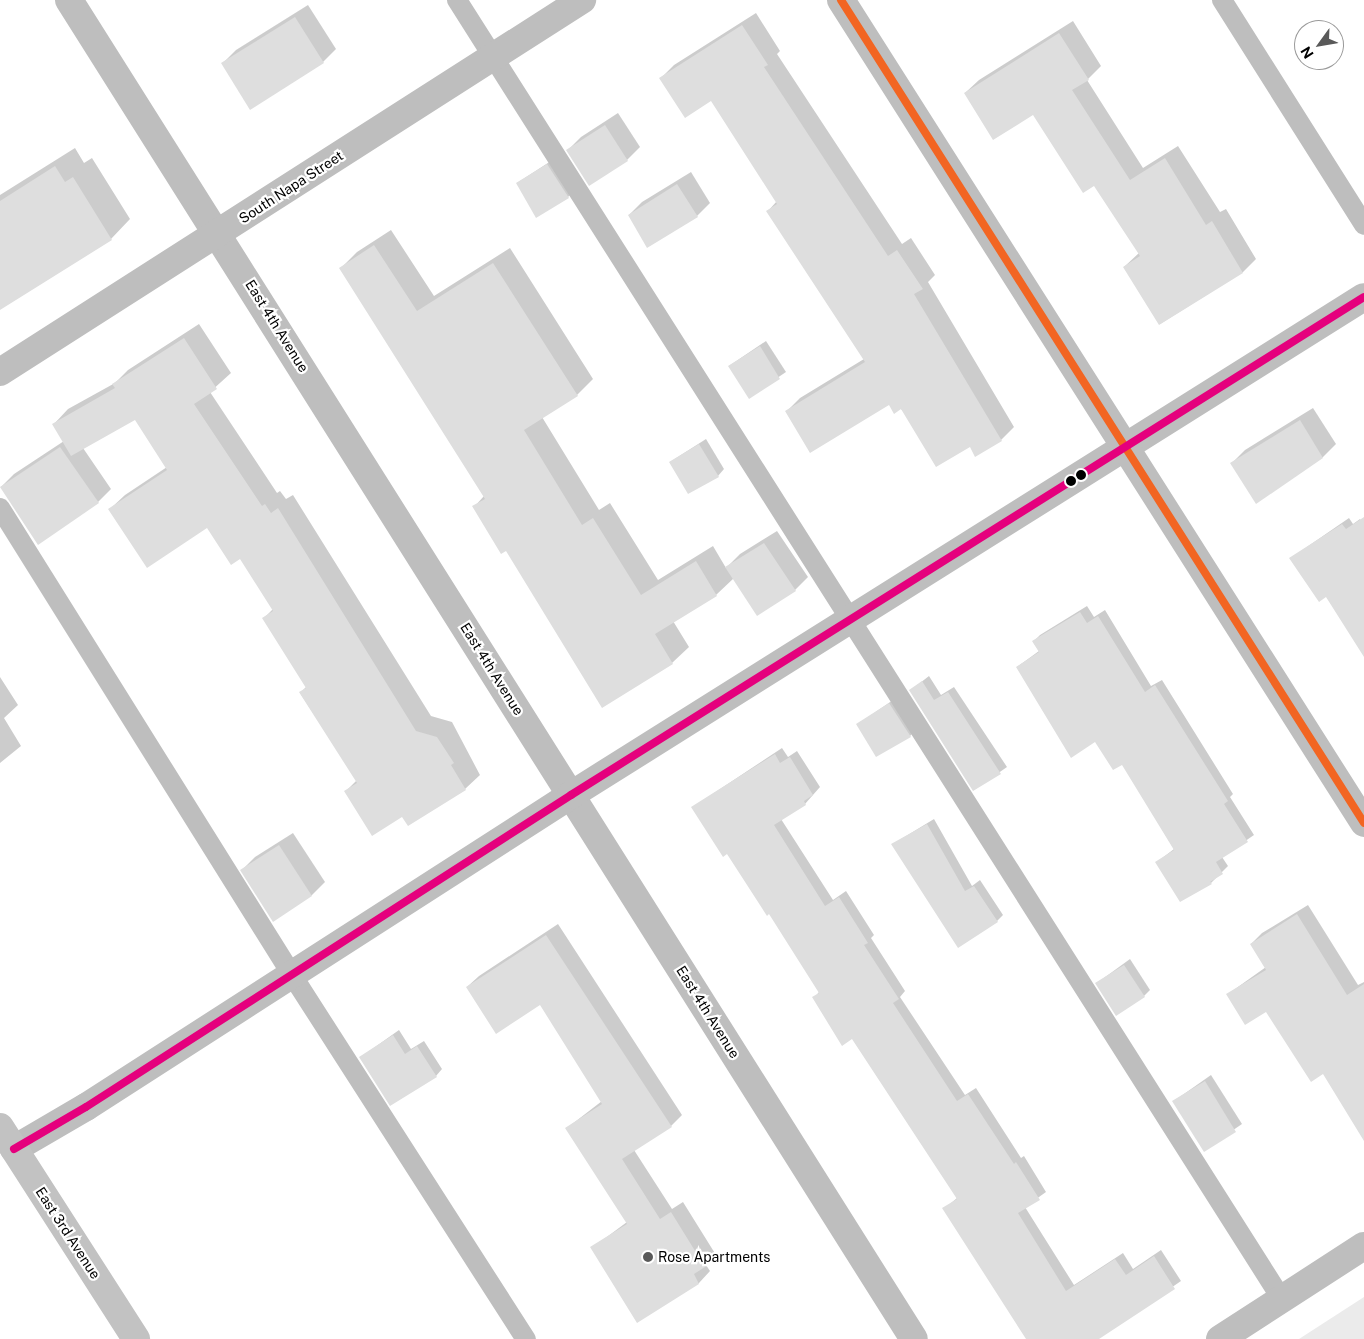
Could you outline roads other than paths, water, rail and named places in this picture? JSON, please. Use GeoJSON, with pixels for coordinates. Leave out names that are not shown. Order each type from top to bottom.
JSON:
{"type":"FeatureCollection","features":[{"type":"Feature","properties":{"kind":"main road","name":"East 3rd Avenue"},"geometry":{"type":"LineString","coordinates":[[7,1138],[136,1339]]}},
{"type":"Feature","properties":{"kind":"street","name":"East 4th Avenue"},"geometry":{"type":"LineString","coordinates":[[69,0],[219,234],[914,1339]]}},
{"type":"Feature","properties":{"kind":"street","name":"South Napa Street"},"geometry":{"type":"LineString","coordinates":[[0,372],[219,234],[582,0]]}},
{"type":"Feature","properties":{"kind":"street"},"geometry":{"type":"LineString","coordinates":[[841,0],[1126,444],[1364,823]]}},
{"type":"Feature","properties":{"kind":"street"},"geometry":{"type":"LineString","coordinates":[[7,1138],[292,975],[571,795],[1126,444],[1364,297]]}},
{"type":"Feature","properties":{"kind":"street"},"geometry":{"type":"LineString","coordinates":[[1220,1339],[1364,1246]]}},
{"type":"Feature","properties":{"kind":"lane"},"geometry":{"type":"LineString","coordinates":[[457,0],[1281,1298]]}},
{"type":"Feature","properties":{"kind":"lane"},"geometry":{"type":"LineString","coordinates":[[1222,0],[1364,225]]}},
{"type":"Feature","properties":{"kind":"lane"},"geometry":{"type":"LineString","coordinates":[[0,508],[292,975],[526,1339]]}},
{"type":"Feature","properties":{"kind":"place","name":"Rose Apartments"},"geometry":{"type":"Point","coordinates":[648,1257]}}]}
